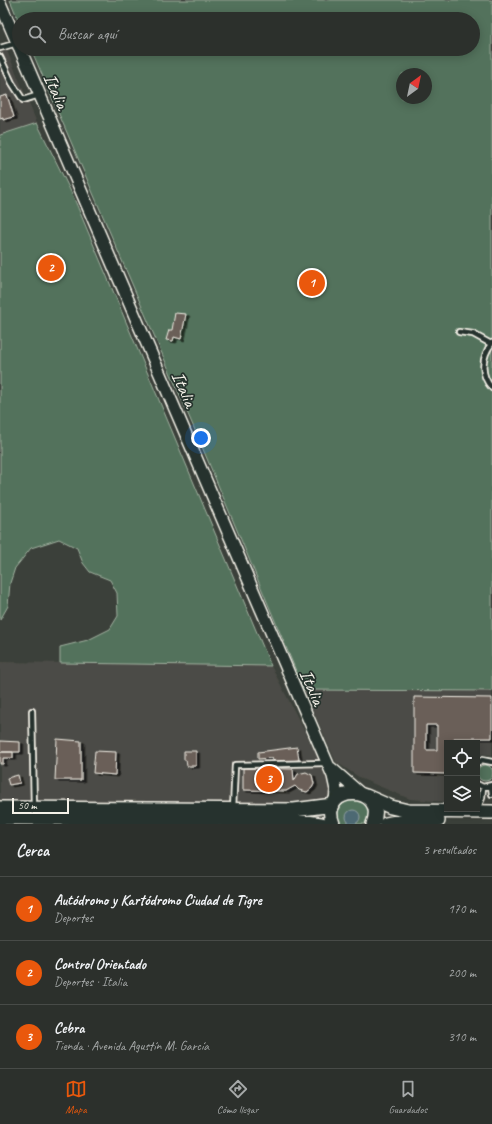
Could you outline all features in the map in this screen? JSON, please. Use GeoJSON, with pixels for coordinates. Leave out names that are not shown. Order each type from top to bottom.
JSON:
{"type":"FeatureCollection","features":[{"type":"Feature","properties":{"kind":"main road"},"geometry":{"type":"LineString","coordinates":[[0,808],[294,810],[334,804],[346,794],[353,792],[391,807],[408,811],[444,812]]}},
{"type":"Feature","properties":{"kind":"main road"},"geometry":{"type":"LineString","coordinates":[[363,795],[374,807],[376,814],[373,824]]}},
{"type":"Feature","properties":{"kind":"main road"},"geometry":{"type":"LineString","coordinates":[[333,824],[331,815],[334,804]]}},
{"type":"Feature","properties":{"kind":"main road"},"geometry":{"type":"LineString","coordinates":[[480,812],[492,812]]}},
{"type":"Feature","properties":{"kind":"main road"},"geometry":{"type":"LineString","coordinates":[[0,818],[292,820],[321,824]]}},
{"type":"Feature","properties":{"kind":"main road"},"geometry":{"type":"LineString","coordinates":[[386,824],[407,820],[492,821]]}},
{"type":"Feature","properties":{"kind":"street","name":"Italia"},"geometry":{"type":"LineString","coordinates":[[0,3],[12,31]]}},
{"type":"Feature","properties":{"kind":"street","name":"Italia"},"geometry":{"type":"LineString","coordinates":[[23,56],[327,764],[334,782],[334,804]]}},
{"type":"Feature","properties":{"kind":"street","name":"Italia"},"geometry":{"type":"LineString","coordinates":[[327,764],[363,795]]}},
{"type":"Feature","properties":{"kind":"lane"},"geometry":{"type":"LineString","coordinates":[[0,48],[12,47]]}},
{"type":"Feature","properties":{"kind":"lane"},"geometry":{"type":"LineString","coordinates":[[0,57],[12,83],[23,100],[40,95]]}},
{"type":"Feature","properties":{"kind":"lane"},"geometry":{"type":"LineString","coordinates":[[459,332],[473,334],[491,344],[484,357],[483,365],[486,379],[492,388]]}},
{"type":"Feature","properties":{"kind":"lane"},"geometry":{"type":"LineString","coordinates":[[32,711],[34,808]]}},
{"type":"Feature","properties":{"kind":"lane"},"geometry":{"type":"LineString","coordinates":[[480,761],[482,760],[492,762]]}},
{"type":"Feature","properties":{"kind":"lane"},"geometry":{"type":"LineString","coordinates":[[233,809],[235,765],[327,764]]}},
{"type":"Feature","properties":{"kind":"lane"},"geometry":{"type":"LineString","coordinates":[[480,786],[483,787],[492,785],[492,794]]}},
{"type":"Feature","properties":{"kind":"lane"},"geometry":{"type":"LineString","coordinates":[[480,803],[483,787]]}},
{"type":"Feature","properties":{"kind":"shaded area"},"geometry":{"type":"Polygon","coordinates":[[[5,46],[37,123],[0,135],[0,48],[5,46]]]}},
{"type":"Feature","properties":{"kind":"shaded area"},"geometry":{"type":"Polygon","coordinates":[[[0,662],[271,666],[333,786],[331,797],[324,805],[0,803],[0,662]]]}},
{"type":"Feature","properties":{"kind":"shaded area"},"geometry":{"type":"Polygon","coordinates":[[[304,690],[492,691],[492,755],[480,754],[480,740],[444,740],[444,802],[410,799],[362,779],[336,762],[304,690]]]}},
{"type":"Feature","properties":{"kind":"green space"},"geometry":{"type":"Polygon","coordinates":[[[10,0],[492,0],[492,691],[304,690],[200,442],[34,56],[480,56],[480,12],[15,12],[10,0]]]}},
{"type":"Feature","properties":{"kind":"green space"},"geometry":{"type":"Polygon","coordinates":[[[37,123],[73,196],[271,666],[60,663],[60,647],[88,640],[110,629],[118,616],[117,593],[110,580],[90,572],[83,563],[77,548],[59,539],[31,548],[15,568],[10,583],[8,606],[0,620],[0,135],[37,123]]]}},
{"type":"Feature","properties":{"kind":"green space"},"geometry":{"type":"Polygon","coordinates":[[[488,765],[493,770],[493,776],[491,779],[488,781],[480,780],[480,766],[488,765]]]}},
{"type":"Feature","properties":{"kind":"green space"},"geometry":{"type":"Polygon","coordinates":[[[351,800],[362,801],[369,809],[369,824],[339,824],[339,809],[343,804],[351,800]]]}},
{"type":"Feature","properties":{"kind":"water"},"geometry":{"type":"Polygon","coordinates":[[[353,810],[358,812],[360,817],[358,822],[353,824],[348,822],[346,817],[348,812],[353,810]]]}},
{"type":"Feature","properties":{"kind":"building"},"geometry":{"type":"Polygon","coordinates":[[[7,95],[14,117],[3,120],[3,118],[0,119],[0,97],[7,95]]]}},
{"type":"Feature","properties":{"kind":"building"},"geometry":{"type":"Polygon","coordinates":[[[175,313],[186,314],[181,339],[174,337],[173,341],[166,340],[169,330],[172,330],[175,313]]]}},
{"type":"Feature","properties":{"kind":"building"},"geometry":{"type":"Polygon","coordinates":[[[414,697],[492,698],[492,738],[454,738],[454,740],[444,740],[444,774],[414,773],[414,697]],[[426,725],[426,750],[437,750],[437,725],[426,725]]]}},
{"type":"Feature","properties":{"kind":"building"},"geometry":{"type":"Polygon","coordinates":[[[57,739],[81,741],[81,780],[55,780],[57,739]]]}},
{"type":"Feature","properties":{"kind":"building"},"geometry":{"type":"Polygon","coordinates":[[[0,741],[20,742],[20,752],[0,752],[0,741]]]}},
{"type":"Feature","properties":{"kind":"building"},"geometry":{"type":"Polygon","coordinates":[[[297,747],[299,760],[275,763],[272,758],[258,759],[258,752],[297,747]]]}},
{"type":"Feature","properties":{"kind":"building"},"geometry":{"type":"Polygon","coordinates":[[[95,751],[116,752],[115,775],[93,773],[95,751]]]}},
{"type":"Feature","properties":{"kind":"building"},"geometry":{"type":"Polygon","coordinates":[[[184,751],[196,751],[196,766],[187,766],[186,760],[184,760],[184,751]]]}},
{"type":"Feature","properties":{"kind":"building"},"geometry":{"type":"Polygon","coordinates":[[[0,752],[13,752],[13,758],[3,758],[3,764],[0,764],[0,752]]]}},
{"type":"Feature","properties":{"kind":"building"},"geometry":{"type":"Polygon","coordinates":[[[243,768],[293,769],[294,781],[298,774],[306,772],[312,775],[314,784],[307,792],[299,790],[295,786],[286,791],[243,790],[243,768]]]}},
{"type":"Feature","properties":{"kind":"building"},"geometry":{"type":"Polygon","coordinates":[[[18,775],[20,783],[9,785],[7,778],[18,775]]]}},
{"type":"Feature","properties":{"kind":"place","name":"Control Orientado"},"geometry":{"type":"Point","coordinates":[51,268]}},
{"type":"Feature","properties":{"kind":"place","name":"Autódromo y Kartódromo Ciudad de Tigre"},"geometry":{"type":"Point","coordinates":[312,283]}},
{"type":"Feature","properties":{"kind":"place","name":"Cebra"},"geometry":{"type":"Point","coordinates":[269,779]}}]}
